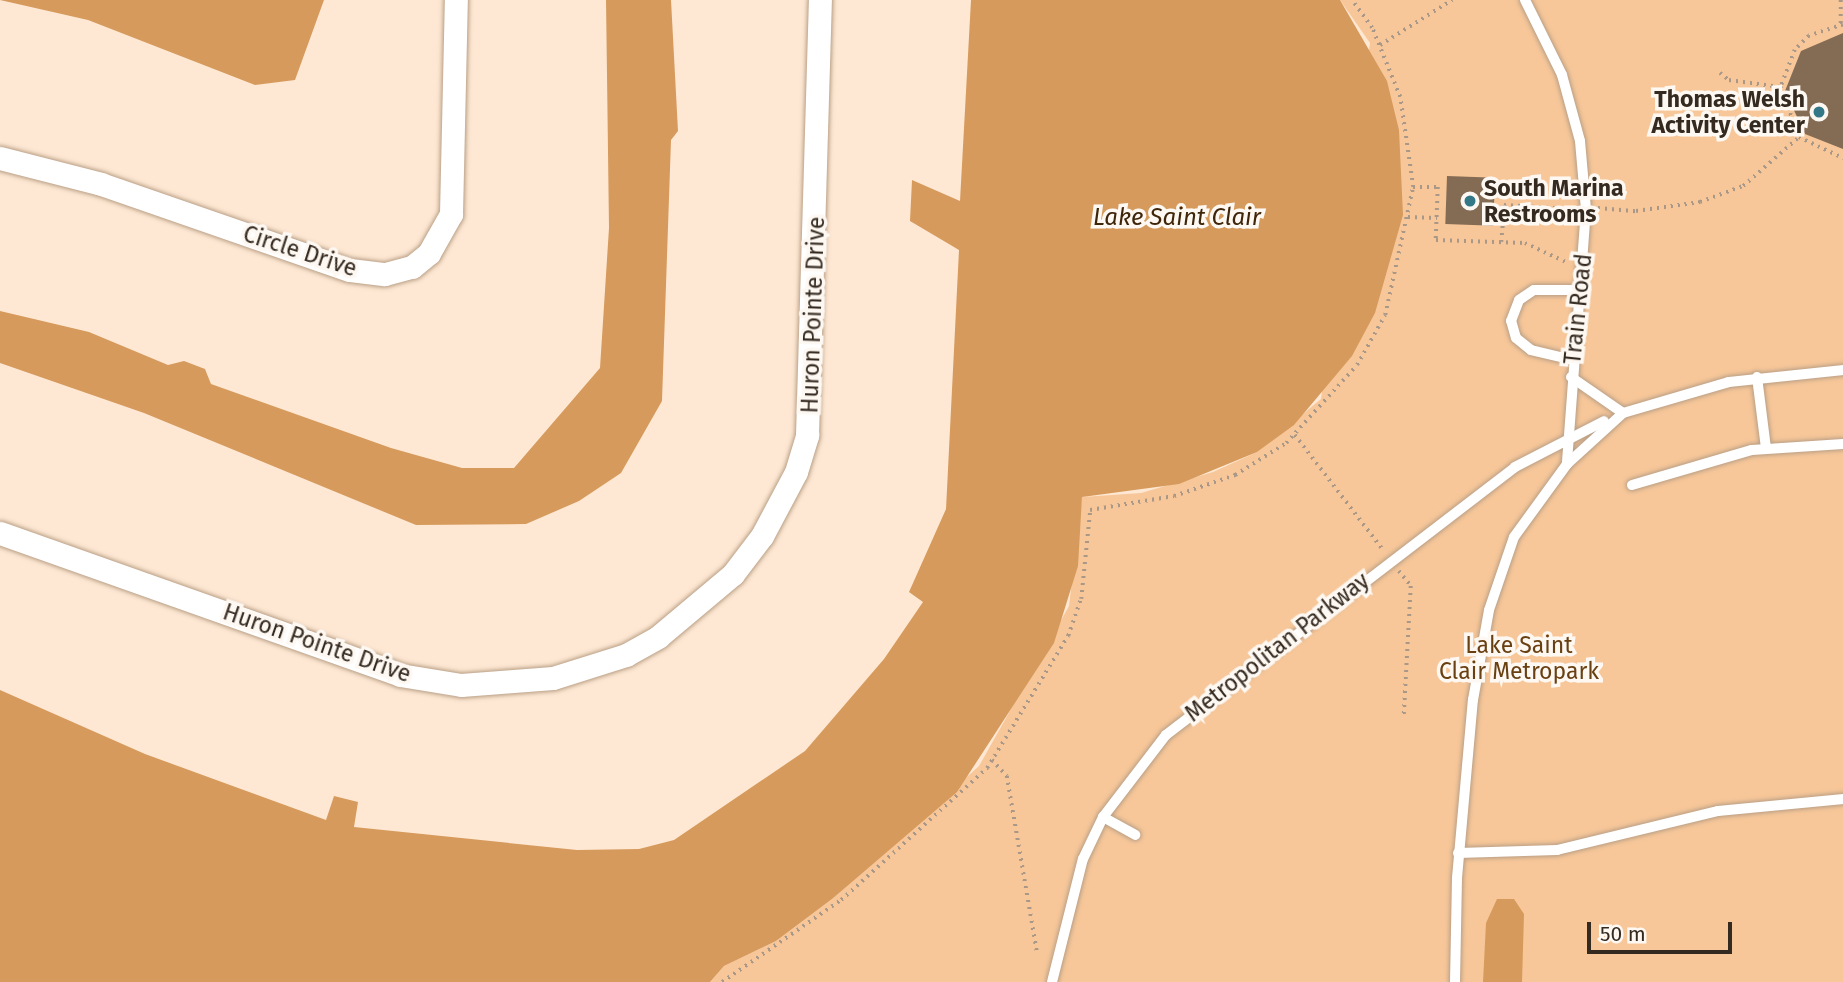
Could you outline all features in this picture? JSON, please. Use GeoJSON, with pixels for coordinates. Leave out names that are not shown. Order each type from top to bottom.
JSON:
{"type":"FeatureCollection","features":[{"type":"Feature","properties":{"kind":"street","name":"Circle Drive"},"geometry":{"type":"LineString","coordinates":[[0,158],[101,184],[350,270],[385,274],[412,267],[429,253],[451,214],[456,0]]}},
{"type":"Feature","properties":{"kind":"street","name":"Huron Pointe Drive"},"geometry":{"type":"LineString","coordinates":[[0,533],[400,675],[461,685],[553,678],[626,655],[658,637],[691,615],[762,536],[796,472],[807,435],[820,0]]}},
{"type":"Feature","properties":{"kind":"lane","name":"Train Road"},"geometry":{"type":"LineString","coordinates":[[1525,0],[1562,75],[1580,141],[1584,265],[1571,377],[1567,464]]}},
{"type":"Feature","properties":{"kind":"lane"},"geometry":{"type":"LineString","coordinates":[[1573,360],[1531,350],[1516,338],[1511,321],[1519,300],[1534,290],[1581,290]]}},
{"type":"Feature","properties":{"kind":"lane"},"geometry":{"type":"LineString","coordinates":[[1766,448],[1757,377],[1843,370]]}},
{"type":"Feature","properties":{"kind":"lane","name":"Train Road"},"geometry":{"type":"LineString","coordinates":[[1571,377],[1623,413]]}},
{"type":"Feature","properties":{"kind":"lane","name":"Metropolitan Parkway"},"geometry":{"type":"LineString","coordinates":[[1052,982],[1083,859],[1103,817],[1134,771],[1202,705],[1443,519],[1569,438],[1637,407],[1757,377]]}},
{"type":"Feature","properties":{"kind":"lane"},"geometry":{"type":"LineString","coordinates":[[1455,982],[1458,853],[1473,700],[1496,585],[1514,537],[1567,464],[1623,413]]}},
{"type":"Feature","properties":{"kind":"lane"},"geometry":{"type":"LineString","coordinates":[[1632,485],[1766,448],[1843,444]]}},
{"type":"Feature","properties":{"kind":"lane"},"geometry":{"type":"LineString","coordinates":[[1458,853],[1557,850],[1718,811],[1843,799]]}},
{"type":"Feature","properties":{"kind":"lane"},"geometry":{"type":"LineString","coordinates":[[1103,817],[1135,835]]}},
{"type":"Feature","properties":{"kind":"path"},"geometry":{"type":"LineString","coordinates":[[722,982],[841,900],[965,793],[992,760],[1068,636],[1081,599],[1090,510],[1207,486],[1286,443],[1342,385],[1371,342],[1394,286],[1413,187],[1401,97],[1380,45],[1352,0]]}},
{"type":"Feature","properties":{"kind":"path"},"geometry":{"type":"LineString","coordinates":[[1380,45],[1452,0]]}},
{"type":"Feature","properties":{"kind":"path"},"geometry":{"type":"LineString","coordinates":[[1841,0],[1842,25],[1809,36],[1795,50],[1781,87],[1799,137],[1843,158]]}},
{"type":"Feature","properties":{"kind":"path"},"geometry":{"type":"LineString","coordinates":[[1720,73],[1729,80],[1781,87]]}},
{"type":"Feature","properties":{"kind":"path"},"geometry":{"type":"LineString","coordinates":[[1596,208],[1636,211],[1700,202],[1743,186],[1799,137]]}},
{"type":"Feature","properties":{"kind":"path"},"geometry":{"type":"LineString","coordinates":[[1413,187],[1438,187],[1436,240],[1540,246],[1562,262],[1584,265]]}},
{"type":"Feature","properties":{"kind":"path"},"geometry":{"type":"LineString","coordinates":[[1501,243],[1504,205],[1574,209]]}},
{"type":"Feature","properties":{"kind":"path"},"geometry":{"type":"LineString","coordinates":[[1408,217],[1437,218]]}},
{"type":"Feature","properties":{"kind":"path"},"geometry":{"type":"LineString","coordinates":[[992,760],[1007,776],[1037,952]]}},
{"type":"Feature","properties":{"kind":"green space","name":"Lake Saint Clair Metropark"},"geometry":{"type":"Polygon","coordinates":[[[1340,0],[1843,0],[1843,982],[710,982],[724,966],[776,941],[832,899],[979,766],[1069,606],[1082,497],[1141,493],[1213,472],[1257,452],[1321,399],[1370,43],[1340,0]]]}},
{"type":"Feature","properties":{"kind":"water"},"geometry":{"type":"Polygon","coordinates":[[[0,0],[324,0],[295,80],[255,85],[88,20],[0,0]]]}},
{"type":"Feature","properties":{"kind":"water"},"geometry":{"type":"Polygon","coordinates":[[[606,0],[671,0],[678,131],[671,140],[662,401],[621,473],[579,501],[526,524],[416,525],[144,413],[0,363],[0,311],[89,332],[168,365],[184,361],[205,369],[211,384],[391,448],[462,468],[514,468],[600,368],[609,228],[606,0]]]}},
{"type":"Feature","properties":{"kind":"water","name":"Lake Saint Clair"},"geometry":{"type":"Polygon","coordinates":[[[971,0],[1340,0],[1387,81],[1399,130],[1403,215],[1375,313],[1352,356],[1294,425],[1257,452],[1179,484],[1082,497],[1078,566],[1054,643],[957,792],[832,899],[776,941],[724,966],[710,982],[0,982],[0,690],[145,754],[326,820],[334,796],[358,802],[354,827],[577,850],[639,849],[674,840],[805,751],[884,659],[923,602],[909,592],[946,509],[959,250],[910,221],[912,180],[960,201],[971,0]]]}},
{"type":"Feature","properties":{"kind":"water"},"geometry":{"type":"Polygon","coordinates":[[[1497,899],[1514,899],[1524,914],[1522,982],[1483,982],[1486,923],[1497,899]]]}},
{"type":"Feature","properties":{"kind":"building","name":"Thomas Welsh Activity Center"},"geometry":{"type":"Polygon","coordinates":[[[1843,33],[1843,149],[1805,134],[1785,91],[1801,51],[1843,33]]]}},
{"type":"Feature","properties":{"kind":"building","name":"South Marina Restrooms"},"geometry":{"type":"Polygon","coordinates":[[[1447,176],[1495,178],[1493,226],[1445,224],[1447,176]]]}},
{"type":"Feature","properties":{"kind":"place","name":"Thomas Welsh Activity Center"},"geometry":{"type":"Point","coordinates":[1819,112]}},
{"type":"Feature","properties":{"kind":"place","name":"South Marina Restrooms"},"geometry":{"type":"Point","coordinates":[1470,201]}}]}
